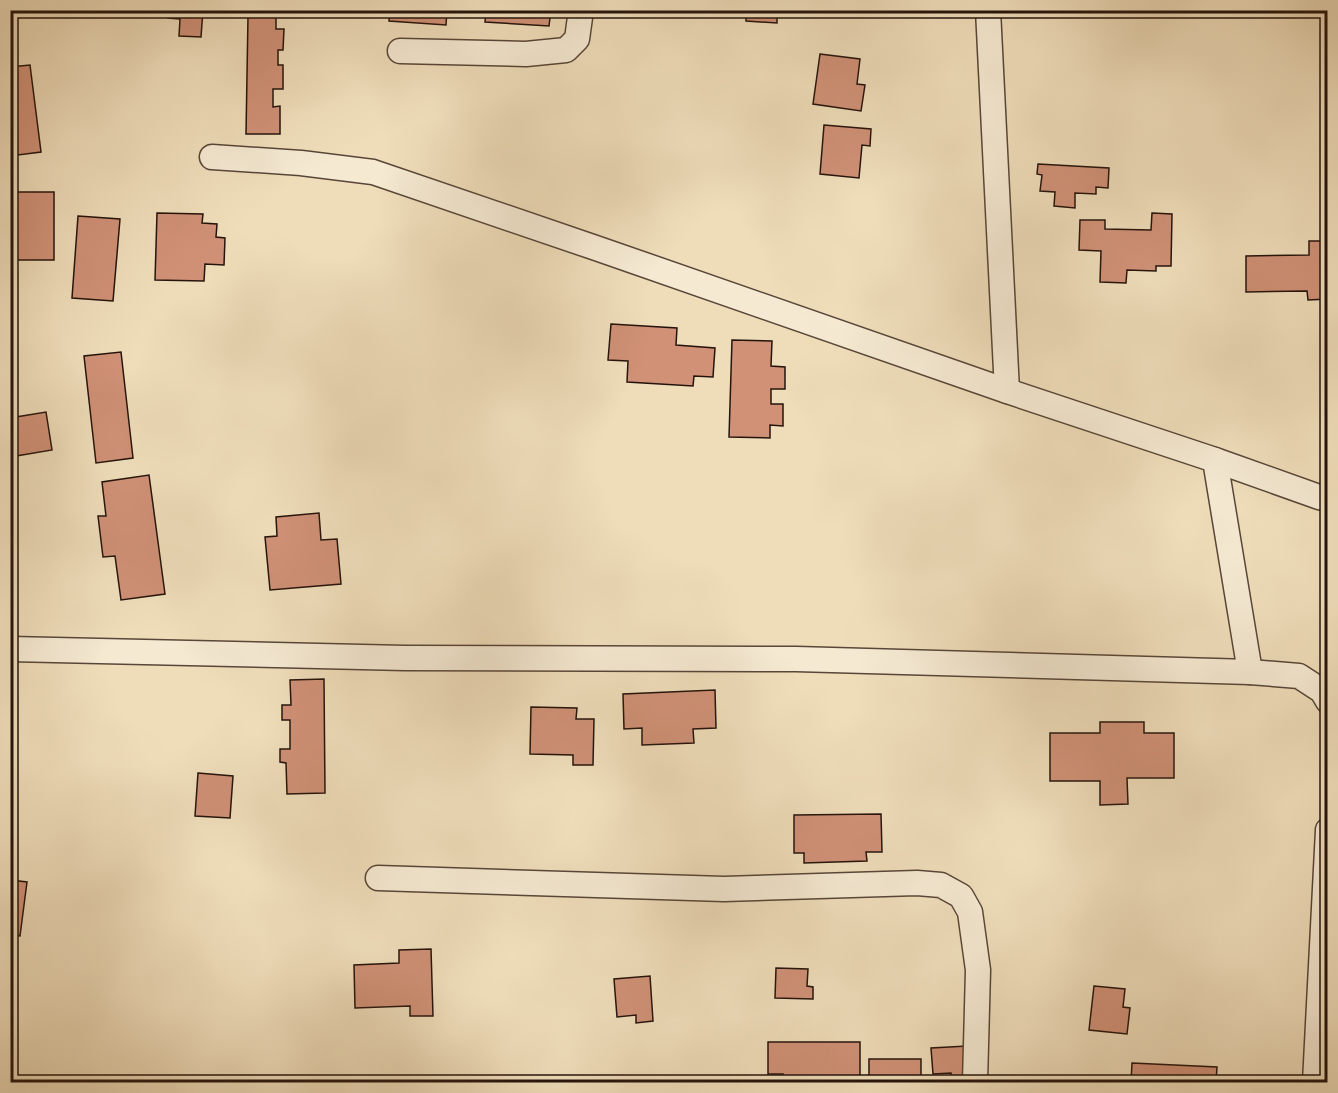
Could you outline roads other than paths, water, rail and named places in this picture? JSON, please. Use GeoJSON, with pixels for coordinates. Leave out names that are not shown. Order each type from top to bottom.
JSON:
{"type":"FeatureCollection","features":[{"type":"Feature","properties":{"kind":"street"},"geometry":{"type":"LineString","coordinates":[[400,51],[526,54],[566,50],[577,39],[581,10]]}},
{"type":"Feature","properties":{"kind":"street"},"geometry":{"type":"LineString","coordinates":[[988,10],[1007,391]]}},
{"type":"Feature","properties":{"kind":"street"},"geometry":{"type":"LineString","coordinates":[[212,157],[301,163],[373,172],[1007,391],[1328,499]]}},
{"type":"Feature","properties":{"kind":"street"},"geometry":{"type":"LineString","coordinates":[[1215,460],[1251,672]]}},
{"type":"Feature","properties":{"kind":"street"},"geometry":{"type":"LineString","coordinates":[[10,649],[405,658],[796,659],[1251,672],[1299,676],[1322,691],[1328,701]]}},
{"type":"Feature","properties":{"kind":"street"},"geometry":{"type":"LineString","coordinates":[[1316,1083],[1328,830]]}},
{"type":"Feature","properties":{"kind":"street"},"geometry":{"type":"LineString","coordinates":[[378,878],[724,889],[917,883],[941,885],[961,896],[970,912],[978,970],[975,1083]]}}]}
